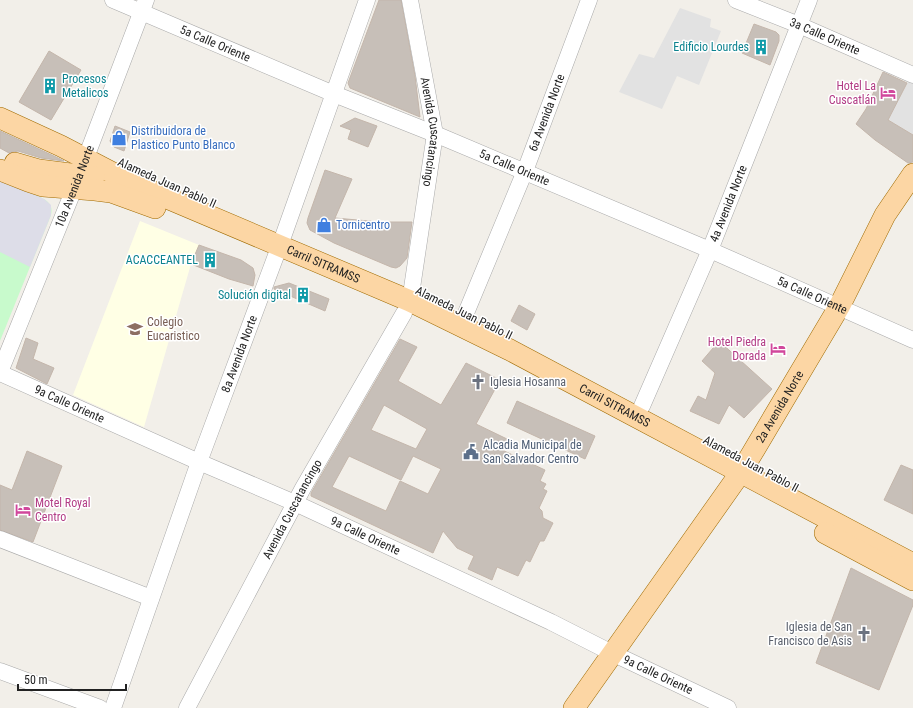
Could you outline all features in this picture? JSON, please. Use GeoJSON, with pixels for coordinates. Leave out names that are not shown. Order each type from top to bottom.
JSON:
{"type":"FeatureCollection","features":[{"type":"Feature","properties":{"kind":"main road","name":"Alameda Juan Pablo II"},"geometry":{"type":"LineString","coordinates":[[0,107],[82,168],[279,246],[404,313],[456,338],[741,473],[913,550]]}},
{"type":"Feature","properties":{"kind":"main road","name":"Carril SITRAMSS"},"geometry":{"type":"LineString","coordinates":[[0,118],[61,146],[82,168]]}},
{"type":"Feature","properties":{"kind":"main road","name":"Carril SITRAMSS"},"geometry":{"type":"LineString","coordinates":[[0,156],[14,163],[28,167],[82,168],[134,184],[410,301],[510,350],[913,564]]}},
{"type":"Feature","properties":{"kind":"main road","name":"Alameda Juan Pablo II"},"geometry":{"type":"LineString","coordinates":[[0,170],[43,186],[82,168]]}},
{"type":"Feature","properties":{"kind":"main road","name":"Alameda Juan Pablo II"},"geometry":{"type":"LineString","coordinates":[[82,168],[95,190],[111,192],[412,288],[466,313],[642,406],[741,473],[913,580]]}},
{"type":"Feature","properties":{"kind":"main road","name":"2a Avenida Norte"},"geometry":{"type":"LineString","coordinates":[[574,708],[741,473],[839,307],[885,215],[913,174]]}},
{"type":"Feature","properties":{"kind":"street","name":"5a Calle Oriente"},"geometry":{"type":"LineString","coordinates":[[113,0],[144,6],[334,94],[525,171],[710,250],[913,340]]}},
{"type":"Feature","properties":{"kind":"street","name":"8a Avenida Norte"},"geometry":{"type":"LineString","coordinates":[[113,708],[199,462],[279,246],[367,0]]}},
{"type":"Feature","properties":{"kind":"street","name":"Avenida Cuscatancingo"},"geometry":{"type":"LineString","coordinates":[[410,0],[435,134],[412,288]]}},
{"type":"Feature","properties":{"kind":"street","name":"6a Avenida Norte"},"geometry":{"type":"LineString","coordinates":[[466,313],[525,171],[589,0]]}},
{"type":"Feature","properties":{"kind":"street","name":"3a Calle Oriente"},"geometry":{"type":"LineString","coordinates":[[736,0],[799,25],[913,76]]}},
{"type":"Feature","properties":{"kind":"street","name":"4a Avenida Norte"},"geometry":{"type":"LineString","coordinates":[[642,406],[710,250],[809,0]]}},
{"type":"Feature","properties":{"kind":"street","name":"10a Avenida Norte"},"geometry":{"type":"LineString","coordinates":[[0,372],[82,168],[144,6]]}},
{"type":"Feature","properties":{"kind":"street","name":"Avenida Cuscatancingo"},"geometry":{"type":"LineString","coordinates":[[187,708],[295,503],[404,313]]}},
{"type":"Feature","properties":{"kind":"street","name":"9a Calle Oriente"},"geometry":{"type":"LineString","coordinates":[[0,372],[199,462],[295,503],[551,622],[612,653],[728,708]]}},
{"type":"Feature","properties":{"kind":"street"},"geometry":{"type":"LineString","coordinates":[[0,539],[151,598]]}},
{"type":"Feature","properties":{"kind":"street"},"geometry":{"type":"LineString","coordinates":[[0,671],[100,708]]}},
{"type":"Feature","properties":{"kind":"shaded area"},"geometry":{"type":"Polygon","coordinates":[[[680,8],[711,19],[710,27],[721,31],[699,85],[677,76],[662,109],[619,92],[639,54],[654,58],[680,8]]]}},
{"type":"Feature","properties":{"kind":"shaded area"},"geometry":{"type":"Polygon","coordinates":[[[910,78],[913,79],[913,135],[888,120],[910,78]]]}},
{"type":"Feature","properties":{"kind":"shaded area"},"geometry":{"type":"Polygon","coordinates":[[[0,178],[44,199],[51,205],[51,215],[30,267],[0,252],[0,178]]]}},
{"type":"Feature","properties":{"kind":"shaded area","name":"Colegio Eucaristico"},"geometry":{"type":"Polygon","coordinates":[[[140,221],[199,245],[191,264],[144,427],[73,395],[140,221]]]}},
{"type":"Feature","properties":{"kind":"green space"},"geometry":{"type":"Polygon","coordinates":[[[0,178],[44,199],[52,210],[0,341],[0,178]]]}},
{"type":"Feature","properties":{"kind":"building"},"geometry":{"type":"Polygon","coordinates":[[[379,0],[401,0],[415,76],[420,117],[350,88],[348,83],[379,0]]]}},
{"type":"Feature","properties":{"kind":"building","name":"Edificio Lourdes"},"geometry":{"type":"Polygon","coordinates":[[[754,24],[776,32],[779,35],[779,41],[770,65],[742,53],[754,24]]]}},
{"type":"Feature","properties":{"kind":"building","name":"Procesos Metalicos"},"geometry":{"type":"Polygon","coordinates":[[[49,51],[81,70],[51,120],[19,102],[49,51]]]}},
{"type":"Feature","properties":{"kind":"building","name":"Hotel La Cuscatlán"},"geometry":{"type":"Polygon","coordinates":[[[883,72],[907,83],[888,120],[913,135],[913,162],[908,163],[875,140],[856,124],[866,109],[883,72]]]}},
{"type":"Feature","properties":{"kind":"building"},"geometry":{"type":"Polygon","coordinates":[[[355,118],[377,126],[368,147],[348,139],[351,130],[340,126],[355,118]]]}},
{"type":"Feature","properties":{"kind":"building","name":"Distribuidora de Plastico Punto Blanco"},"geometry":{"type":"Polygon","coordinates":[[[115,126],[130,132],[124,151],[114,147],[110,141],[115,126]]]}},
{"type":"Feature","properties":{"kind":"building"},"geometry":{"type":"Polygon","coordinates":[[[0,131],[64,161],[41,158],[18,151],[9,153],[0,148],[0,131]]]}},
{"type":"Feature","properties":{"kind":"building"},"geometry":{"type":"Polygon","coordinates":[[[325,170],[352,179],[335,218],[380,222],[412,222],[407,258],[400,266],[396,268],[391,267],[334,243],[310,230],[307,223],[308,218],[325,170]]]}},
{"type":"Feature","properties":{"kind":"building"},"geometry":{"type":"Polygon","coordinates":[[[199,245],[241,260],[253,268],[255,275],[253,286],[229,279],[191,264],[199,245]]]}},
{"type":"Feature","properties":{"kind":"building","name":"Solución digital"},"geometry":{"type":"Polygon","coordinates":[[[289,283],[329,299],[325,311],[274,289],[274,287],[289,283]]]}},
{"type":"Feature","properties":{"kind":"building"},"geometry":{"type":"Polygon","coordinates":[[[519,305],[535,314],[527,330],[511,321],[519,305]]]}},
{"type":"Feature","properties":{"kind":"building"},"geometry":{"type":"Polygon","coordinates":[[[26,338],[38,343],[33,359],[54,368],[47,384],[16,368],[26,338]]]}},
{"type":"Feature","properties":{"kind":"building"},"geometry":{"type":"Polygon","coordinates":[[[400,339],[417,347],[398,381],[441,405],[466,363],[500,380],[476,424],[507,439],[502,450],[545,470],[540,481],[546,484],[543,489],[547,491],[539,508],[542,511],[543,518],[553,523],[544,541],[540,541],[530,562],[526,560],[518,576],[497,567],[492,580],[468,569],[474,556],[457,548],[443,531],[433,553],[311,496],[311,493],[400,339]],[[384,405],[371,430],[416,449],[427,429],[384,405]],[[349,456],[332,487],[386,511],[400,481],[428,494],[441,469],[413,456],[401,480],[349,456]]]}},
{"type":"Feature","properties":{"kind":"building"},"geometry":{"type":"Polygon","coordinates":[[[719,341],[772,389],[744,418],[729,405],[719,424],[690,411],[698,396],[706,400],[715,373],[702,361],[719,341]]]}},
{"type":"Feature","properties":{"kind":"building"},"geometry":{"type":"Polygon","coordinates":[[[517,401],[595,436],[585,459],[507,423],[517,401]]]}},
{"type":"Feature","properties":{"kind":"building","name":"Motel Royal Centro"},"geometry":{"type":"Polygon","coordinates":[[[27,451],[62,466],[33,542],[0,530],[0,485],[12,490],[27,451]]]}},
{"type":"Feature","properties":{"kind":"building"},"geometry":{"type":"Polygon","coordinates":[[[901,465],[913,470],[913,514],[884,500],[901,465]]]}},
{"type":"Feature","properties":{"kind":"building","name":"Iglesia de San Francisco de Asis"},"geometry":{"type":"Polygon","coordinates":[[[851,568],[913,600],[913,605],[879,690],[816,663],[851,568]]]}},
{"type":"Feature","properties":{"kind":"place","name":"Edificio Lourdes"},"geometry":{"type":"Point","coordinates":[761,47]}},
{"type":"Feature","properties":{"kind":"place","name":"Procesos Metalicos"},"geometry":{"type":"Point","coordinates":[50,86]}},
{"type":"Feature","properties":{"kind":"place","name":"Hotel La Cuscatlán"},"geometry":{"type":"Point","coordinates":[888,93]}},
{"type":"Feature","properties":{"kind":"place","name":"Distribuidora de Plastico Punto Blanco"},"geometry":{"type":"Point","coordinates":[119,138]}},
{"type":"Feature","properties":{"kind":"place","name":"Tornicentro"},"geometry":{"type":"Point","coordinates":[324,225]}},
{"type":"Feature","properties":{"kind":"place","name":"ACACCEANTEL"},"geometry":{"type":"Point","coordinates":[210,260]}},
{"type":"Feature","properties":{"kind":"place","name":"Solución digital"},"geometry":{"type":"Point","coordinates":[303,295]}},
{"type":"Feature","properties":{"kind":"place","name":"Colegio Eucaristico"},"geometry":{"type":"Point","coordinates":[135,329]}},
{"type":"Feature","properties":{"kind":"place","name":"Hotel Piedra Dorada"},"geometry":{"type":"Point","coordinates":[778,349]}},
{"type":"Feature","properties":{"kind":"place","name":"Iglesia Hosanna"},"geometry":{"type":"Point","coordinates":[478,382]}},
{"type":"Feature","properties":{"kind":"place","name":"Alcadia Municipal de San Salvador Centro"},"geometry":{"type":"Point","coordinates":[471,452]}},
{"type":"Feature","properties":{"kind":"place","name":"Motel Royal Centro"},"geometry":{"type":"Point","coordinates":[23,510]}},
{"type":"Feature","properties":{"kind":"place","name":"Iglesia de San Francisco de Asis"},"geometry":{"type":"Point","coordinates":[864,634]}}]}
